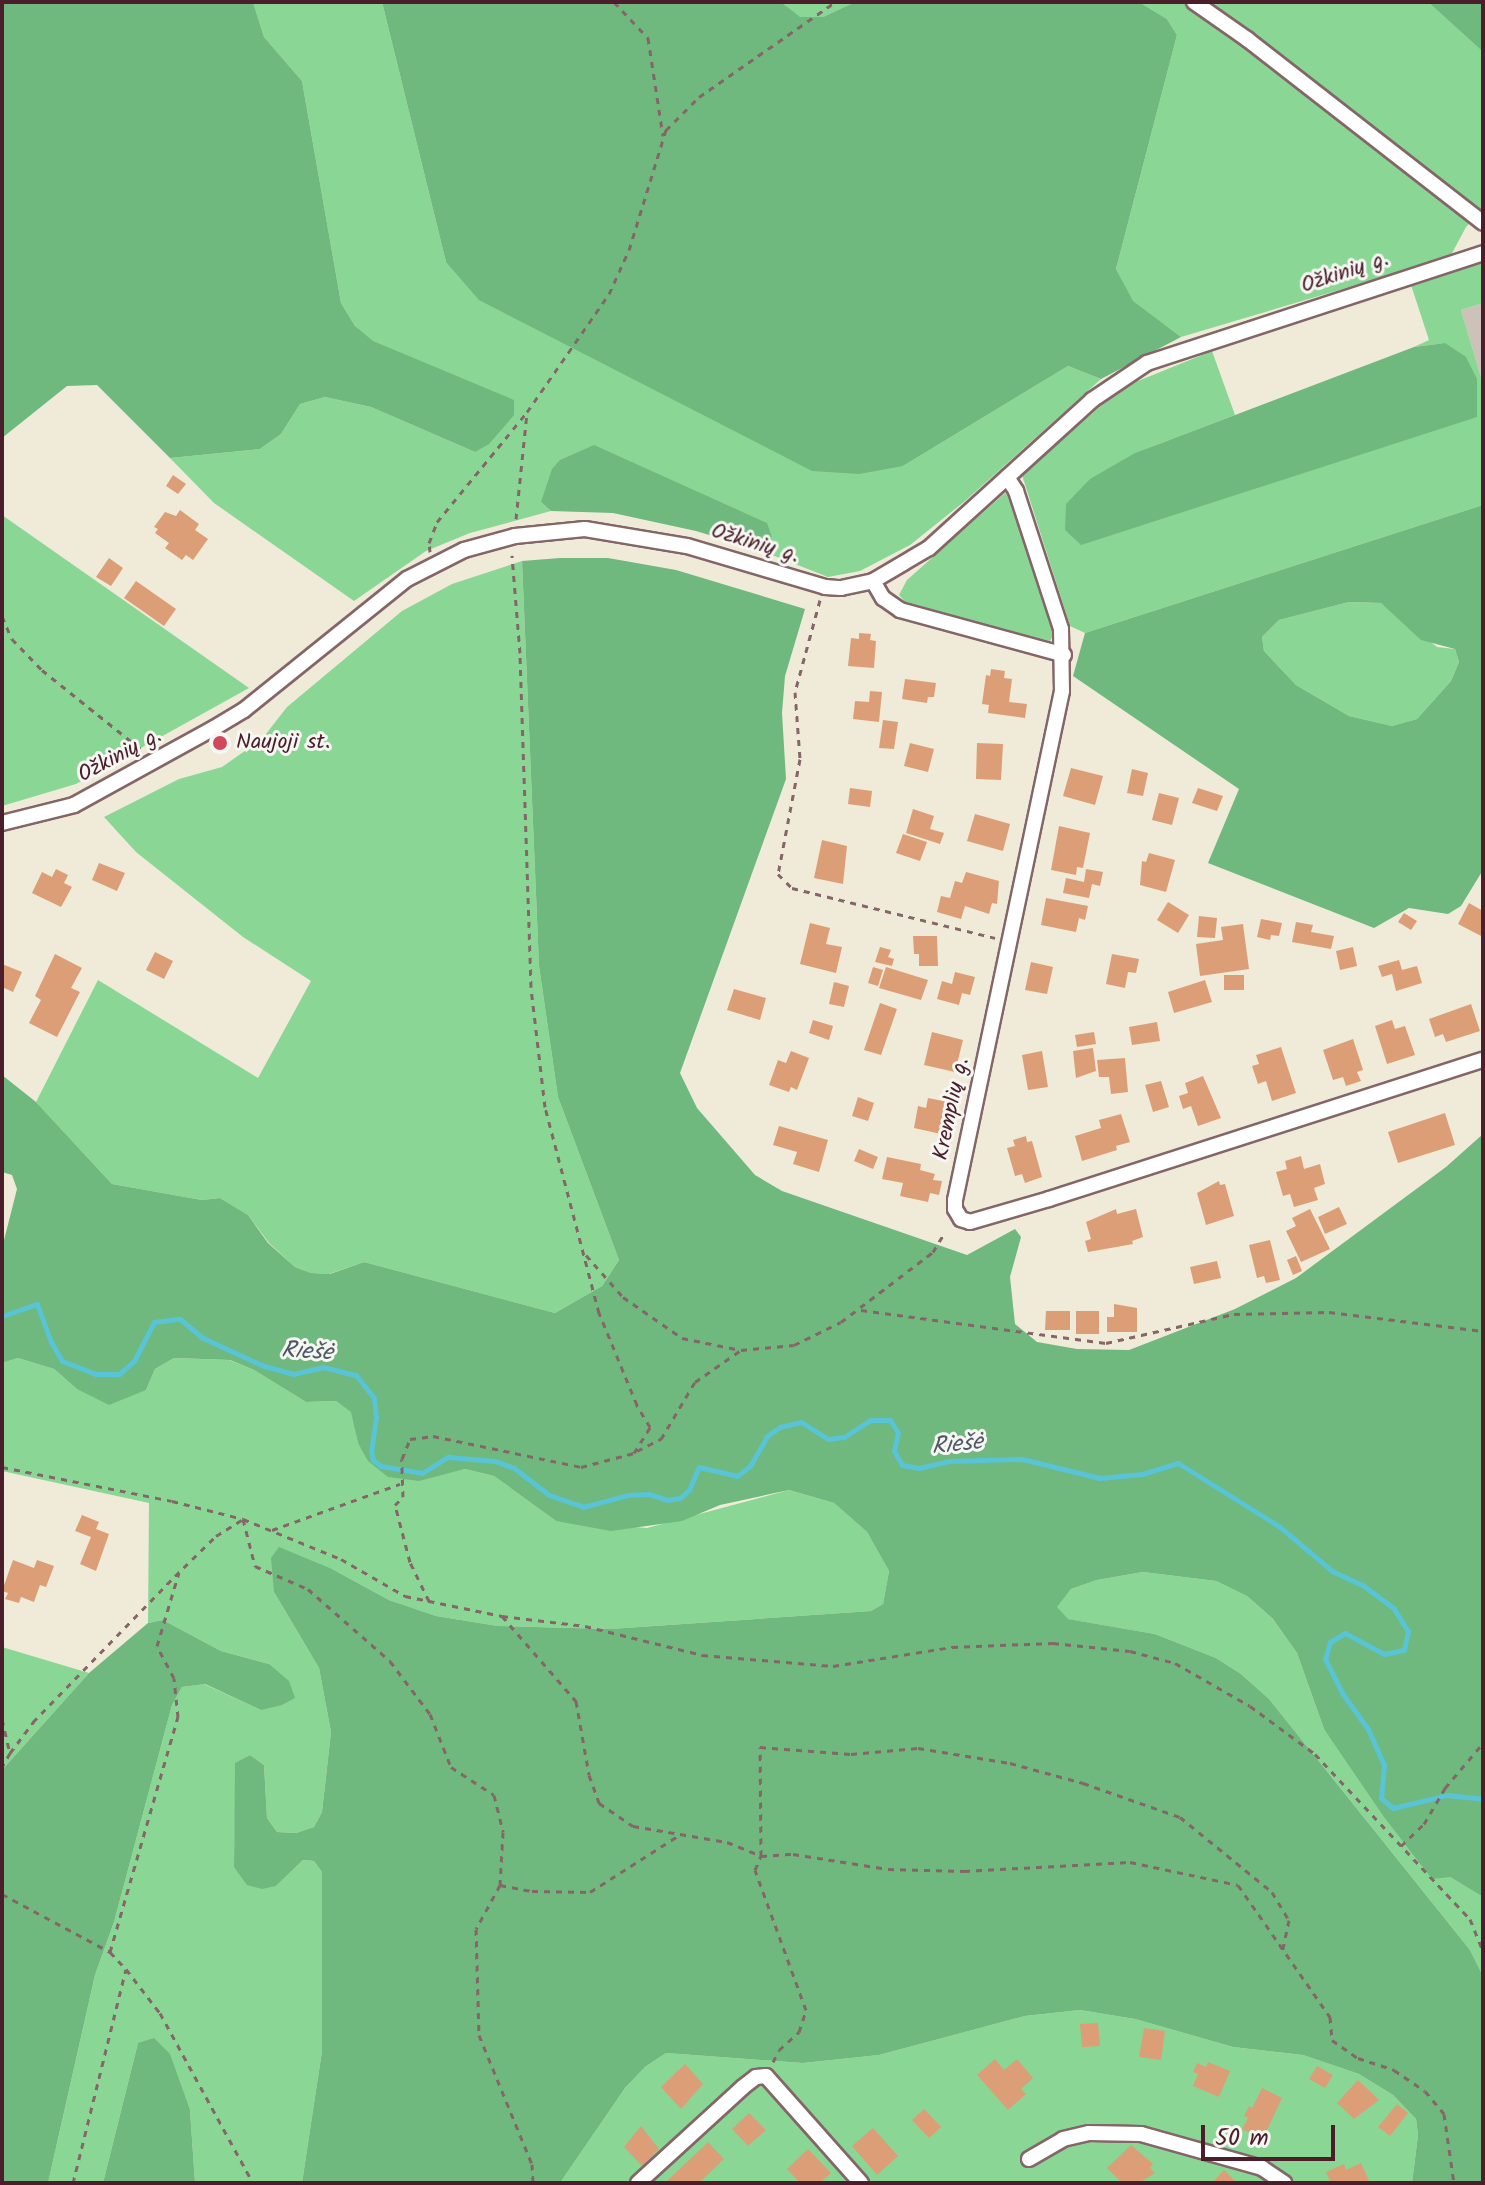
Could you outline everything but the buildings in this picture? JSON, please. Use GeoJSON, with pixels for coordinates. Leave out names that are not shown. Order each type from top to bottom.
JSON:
{"type":"FeatureCollection","features":[{"type":"Feature","properties":{"kind":"street"},"geometry":{"type":"LineString","coordinates":[[1194,2],[1247,39],[1483,223]]}},
{"type":"Feature","properties":{"kind":"street","name":"Ožkinių g."},"geometry":{"type":"LineString","coordinates":[[2,823],[74,805],[155,763],[244,710],[359,614],[435,563],[515,536],[585,529],[687,546],[825,587],[841,588],[873,581],[929,548],[1092,400],[1147,363],[1483,253]]}},
{"type":"Feature","properties":{"kind":"street","name":"Kremplių g."},"geometry":{"type":"LineString","coordinates":[[1007,477],[1016,491],[1061,629],[1064,655],[1062,691],[955,1200],[955,1209],[961,1219],[970,1222],[1483,1060]]}},
{"type":"Feature","properties":{"kind":"street"},"geometry":{"type":"LineString","coordinates":[[873,581],[883,598],[900,610],[1064,655]]}},
{"type":"Feature","properties":{"kind":"street"},"geometry":{"type":"LineString","coordinates":[[638,2183],[743,2087],[756,2077],[766,2076],[861,2183]]}},
{"type":"Feature","properties":{"kind":"street"},"geometry":{"type":"LineString","coordinates":[[1029,2159],[1063,2139],[1089,2133],[1141,2134],[1262,2168],[1284,2183]]}},
{"type":"Feature","properties":{"kind":"path"},"geometry":{"type":"LineString","coordinates":[[614,2],[648,38],[663,137]]}},
{"type":"Feature","properties":{"kind":"path"},"geometry":{"type":"LineString","coordinates":[[435,563],[429,543],[437,522],[527,412],[609,294],[629,250],[663,137],[678,115],[835,2]]}},
{"type":"Feature","properties":{"kind":"path"},"geometry":{"type":"LineString","coordinates":[[527,412],[512,555],[520,653],[531,987],[545,1107],[599,1313],[650,1427],[634,1453]]}},
{"type":"Feature","properties":{"kind":"path"},"geometry":{"type":"LineString","coordinates":[[825,587],[795,692],[799,771],[780,849],[778,874],[792,888],[1010,942]]}},
{"type":"Feature","properties":{"kind":"path"},"geometry":{"type":"LineString","coordinates":[[2,616],[12,639],[42,670],[97,712],[155,763]]}},
{"type":"Feature","properties":{"kind":"path"},"geometry":{"type":"LineString","coordinates":[[585,1254],[623,1297],[682,1338],[741,1350],[794,1345],[861,1310],[933,1252],[945,1232]]}},
{"type":"Feature","properties":{"kind":"path"},"geometry":{"type":"LineString","coordinates":[[861,1310],[1106,1343],[1234,1314],[1329,1312],[1483,1331]]}},
{"type":"Feature","properties":{"kind":"path"},"geometry":{"type":"LineString","coordinates":[[430,1603],[410,1562],[395,1505],[403,1497],[400,1484],[402,1459],[410,1439],[433,1436],[581,1467],[634,1453],[661,1439],[695,1382],[741,1350]]}},
{"type":"Feature","properties":{"kind":"path"},"geometry":{"type":"LineString","coordinates":[[2,1467],[243,1519],[341,1559],[405,1596],[430,1603],[585,1626],[702,1655],[833,1666],[952,1647],[1053,1643],[1130,1651],[1175,1663],[1250,1706],[1315,1754],[1470,1919],[1483,1951]]}},
{"type":"Feature","properties":{"kind":"path"},"geometry":{"type":"LineString","coordinates":[[272,1530],[400,1484]]}},
{"type":"Feature","properties":{"kind":"path"},"geometry":{"type":"LineString","coordinates":[[2,1767],[33,1722],[216,1536],[243,1519]]}},
{"type":"Feature","properties":{"kind":"path"},"geometry":{"type":"LineString","coordinates":[[243,1519],[255,1566],[308,1589],[390,1661],[430,1714],[451,1767],[494,1795],[503,1832],[500,1885],[476,1929],[479,2035],[532,2164],[533,2183]]}},
{"type":"Feature","properties":{"kind":"path"},"geometry":{"type":"LineString","coordinates":[[110,1952],[178,1717],[174,1678],[157,1646],[179,1572]]}},
{"type":"Feature","properties":{"kind":"path"},"geometry":{"type":"LineString","coordinates":[[502,1616],[576,1701],[589,1775],[599,1803],[633,1826],[727,1842],[761,1856],[793,1854],[888,1869],[964,1871],[1130,1862],[1238,1885],[1330,2017],[1332,2040],[1358,2058],[1404,2077],[1425,2091],[1444,2114],[1454,2183]]}},
{"type":"Feature","properties":{"kind":"path"},"geometry":{"type":"LineString","coordinates":[[2,1719],[10,1753]]}},
{"type":"Feature","properties":{"kind":"path"},"geometry":{"type":"LineString","coordinates":[[1401,1846],[1424,1824],[1445,1788],[1483,1743]]}},
{"type":"Feature","properties":{"kind":"path"},"geometry":{"type":"LineString","coordinates":[[766,2076],[779,2050],[799,2032],[806,2010],[755,1870],[761,1856],[760,1747],[851,1754],[918,1748],[1010,1763],[1083,1783],[1180,1817],[1272,1892],[1289,1920],[1283,1949]]}},
{"type":"Feature","properties":{"kind":"path"},"geometry":{"type":"LineString","coordinates":[[500,1885],[532,1891],[590,1892],[681,1834]]}},
{"type":"Feature","properties":{"kind":"path"},"geometry":{"type":"LineString","coordinates":[[2,1894],[110,1952],[126,1969],[160,2013],[253,2183]]}},
{"type":"Feature","properties":{"kind":"path"},"geometry":{"type":"LineString","coordinates":[[73,2183],[126,1969]]}},
{"type":"Feature","properties":{"kind":"shaded area"},"geometry":{"type":"Polygon","coordinates":[[[1483,303],[1483,384],[1461,310],[1483,303]]]}},
{"type":"Feature","properties":{"kind":"green space"},"geometry":{"type":"Polygon","coordinates":[[[2,2],[253,2],[264,37],[302,81],[341,303],[355,326],[373,341],[514,400],[514,415],[489,444],[475,452],[371,407],[325,397],[300,404],[281,434],[260,449],[170,458],[97,385],[67,386],[2,438],[2,2]]]}},
{"type":"Feature","properties":{"kind":"green space"},"geometry":{"type":"Polygon","coordinates":[[[253,2],[382,2],[446,262],[903,466],[1068,366],[1101,379],[965,501],[910,545],[860,571],[828,577],[762,551],[772,537],[766,523],[541,502],[551,511],[470,533],[426,551],[354,601],[214,503],[170,458],[260,449],[281,434],[300,404],[325,397],[371,407],[475,452],[355,326],[341,303],[302,81],[264,37],[253,2]]]}},
{"type":"Feature","properties":{"kind":"green space"},"geometry":{"type":"Polygon","coordinates":[[[382,2],[781,2],[800,17],[823,17],[855,2],[1139,2],[1167,19],[1177,35],[1116,269],[1133,301],[1181,337],[1101,379],[1068,366],[903,466],[859,474],[812,471],[479,300],[446,262],[382,2]]]}},
{"type":"Feature","properties":{"kind":"green space"},"geometry":{"type":"Polygon","coordinates":[[[781,2],[855,2],[823,17],[799,17],[781,2]]]}},
{"type":"Feature","properties":{"kind":"green space"},"geometry":{"type":"Polygon","coordinates":[[[1139,2],[1428,2],[1483,52],[1483,208],[1466,227],[1450,257],[1181,337],[1132,301],[1116,269],[1177,35],[1167,19],[1139,2]]]}},
{"type":"Feature","properties":{"kind":"green space"},"geometry":{"type":"Polygon","coordinates":[[[1428,2],[1483,2],[1483,52],[1428,2]]]}},
{"type":"Feature","properties":{"kind":"green space"},"geometry":{"type":"Polygon","coordinates":[[[1483,263],[1483,303],[1461,310],[1483,384],[1483,505],[1085,633],[1070,626],[1022,475],[1112,396],[1138,381],[1212,351],[1235,415],[1135,453],[1445,343],[1414,347],[1429,340],[1411,285],[1483,263]]]}},
{"type":"Feature","properties":{"kind":"green space"},"geometry":{"type":"Polygon","coordinates":[[[1445,343],[1466,357],[1477,379],[1477,417],[1081,545],[1065,530],[1066,504],[1090,479],[1135,453],[1414,347],[1445,343]]]}},
{"type":"Feature","properties":{"kind":"green space"},"geometry":{"type":"Polygon","coordinates":[[[594,445],[767,523],[772,537],[762,551],[696,531],[613,513],[551,511],[541,502],[552,469],[560,460],[594,445]]]}},
{"type":"Feature","properties":{"kind":"green space"},"geometry":{"type":"Polygon","coordinates":[[[1005,493],[1013,501],[1055,633],[1050,641],[911,608],[899,595],[907,580],[1005,493]]]}},
{"type":"Feature","properties":{"kind":"green space"},"geometry":{"type":"Polygon","coordinates":[[[1483,505],[1483,870],[1461,906],[1448,914],[1409,908],[1374,928],[1208,863],[1239,789],[1073,676],[1085,633],[1483,505]],[[1349,602],[1279,620],[1262,637],[1264,651],[1296,685],[1349,716],[1392,726],[1417,719],[1451,681],[1459,662],[1455,649],[1421,640],[1381,603],[1349,602]]]}},
{"type":"Feature","properties":{"kind":"green space"},"geometry":{"type":"Polygon","coordinates":[[[2,515],[249,688],[76,784],[2,806],[2,515]]]}},
{"type":"Feature","properties":{"kind":"green space"},"geometry":{"type":"Polygon","coordinates":[[[608,558],[676,570],[805,609],[785,676],[782,713],[786,779],[680,1073],[697,1108],[755,1175],[782,1191],[967,1255],[1015,1229],[1021,1237],[1010,1277],[1015,1324],[1037,1342],[1077,1349],[1129,1350],[1235,1309],[1296,1278],[1446,1167],[1483,1134],[1483,1897],[1450,1877],[1432,1879],[1384,1817],[1324,1729],[1297,1653],[1273,1619],[1247,1596],[1216,1581],[1143,1572],[1097,1580],[1071,1589],[1057,1607],[1068,1619],[1155,1634],[1216,1658],[1241,1674],[1269,1699],[1470,1950],[1483,1976],[1483,2183],[1412,2183],[1418,2135],[1416,2119],[1393,2095],[1359,2074],[1303,2055],[1233,2047],[1135,2019],[1080,2010],[1025,2016],[879,2055],[803,2063],[666,2053],[645,2067],[625,2088],[560,2183],[302,2183],[322,2051],[322,1872],[314,1861],[303,1860],[276,1886],[262,1889],[247,1885],[234,1867],[235,1763],[250,1755],[264,1765],[267,1818],[277,1832],[296,1833],[314,1827],[322,1812],[331,1732],[319,1668],[274,1592],[271,1558],[279,1547],[332,1569],[389,1600],[436,1616],[498,1626],[610,1629],[871,1611],[883,1604],[889,1571],[867,1532],[834,1503],[789,1490],[720,1505],[682,1521],[611,1531],[556,1521],[494,1476],[465,1469],[419,1481],[388,1477],[368,1461],[358,1443],[351,1412],[336,1401],[306,1402],[254,1370],[230,1360],[174,1358],[155,1369],[146,1390],[109,1405],[77,1389],[54,1369],[18,1358],[2,1363],[2,1248],[17,1189],[12,1175],[2,1172],[2,1075],[36,1102],[112,1184],[202,1200],[220,1198],[248,1215],[268,1243],[295,1267],[311,1273],[330,1274],[364,1262],[555,1313],[602,1286],[619,1260],[558,1097],[539,966],[522,561],[608,558]]]}},
{"type":"Feature","properties":{"kind":"green space"},"geometry":{"type":"Polygon","coordinates":[[[522,561],[539,966],[558,1097],[619,1260],[602,1286],[555,1313],[364,1262],[329,1274],[311,1273],[295,1267],[269,1243],[248,1215],[220,1198],[202,1200],[112,1184],[36,1102],[98,980],[258,1078],[311,981],[243,937],[136,852],[104,817],[179,779],[222,767],[262,739],[287,707],[402,611],[452,584],[522,561]]]}},
{"type":"Feature","properties":{"kind":"green space"},"geometry":{"type":"Polygon","coordinates":[[[1349,602],[1381,603],[1437,647],[1455,649],[1459,662],[1451,681],[1417,719],[1392,726],[1349,716],[1296,685],[1264,651],[1262,637],[1279,620],[1349,602]]]}},
{"type":"Feature","properties":{"kind":"green space"},"geometry":{"type":"Polygon","coordinates":[[[18,1358],[54,1369],[77,1389],[146,1390],[155,1369],[174,1358],[229,1360],[254,1370],[306,1402],[336,1401],[352,1412],[358,1443],[419,1480],[465,1469],[494,1476],[556,1521],[647,1528],[789,1490],[834,1503],[867,1532],[889,1571],[883,1604],[871,1611],[610,1629],[498,1626],[436,1616],[389,1600],[332,1569],[274,1592],[319,1668],[331,1732],[322,1812],[314,1827],[296,1833],[277,1832],[267,1818],[264,1765],[250,1755],[236,1763],[234,1867],[276,1886],[303,1860],[314,1861],[322,1872],[322,2051],[302,2183],[195,2183],[190,2110],[138,2043],[103,2183],[48,2183],[95,1975],[114,1922],[172,1705],[182,1687],[204,1684],[261,1710],[269,1664],[221,1651],[163,1620],[148,1623],[149,1503],[2,1471],[2,1363],[18,1358]]]}},
{"type":"Feature","properties":{"kind":"green space"},"geometry":{"type":"Polygon","coordinates":[[[1143,1572],[1216,1581],[1247,1596],[1273,1619],[1297,1653],[1324,1729],[1450,1877],[1483,1897],[1483,1976],[1470,1950],[1269,1699],[1241,1674],[1216,1658],[1155,1634],[1067,1619],[1056,1607],[1071,1589],[1097,1580],[1143,1572]]]}},
{"type":"Feature","properties":{"kind":"green space"},"geometry":{"type":"Polygon","coordinates":[[[163,1620],[221,1651],[269,1664],[289,1681],[295,1698],[261,1710],[205,1684],[182,1687],[172,1705],[114,1922],[95,1975],[48,2183],[2,2183],[2,1770],[89,1673],[148,1623],[163,1620]]]}},
{"type":"Feature","properties":{"kind":"green space"},"geometry":{"type":"Polygon","coordinates":[[[2,1647],[89,1673],[2,1770],[2,1647]]]}},
{"type":"Feature","properties":{"kind":"green space"},"geometry":{"type":"Polygon","coordinates":[[[1080,2010],[1135,2019],[1233,2047],[1303,2055],[1359,2074],[1393,2095],[1416,2119],[1418,2135],[1412,2183],[560,2183],[625,2088],[645,2067],[666,2053],[803,2063],[879,2055],[1025,2016],[1080,2010]]]}},
{"type":"Feature","properties":{"kind":"green space"},"geometry":{"type":"Polygon","coordinates":[[[154,2038],[170,2054],[190,2110],[195,2183],[103,2183],[138,2043],[154,2038]]]}},
{"type":"Feature","properties":{"kind":"waterway","name":"Riešė"},"geometry":{"type":"LineString","coordinates":[[2,1316],[37,1304],[51,1342],[62,1361],[96,1374],[119,1374],[134,1361],[154,1322],[180,1319],[203,1338],[264,1366],[293,1374],[323,1367],[356,1375],[374,1398],[376,1417],[371,1451],[373,1460],[381,1466],[422,1473],[448,1457],[495,1461],[514,1468],[549,1495],[583,1507],[628,1495],[649,1494],[667,1500],[680,1498],[689,1490],[699,1467],[737,1476],[750,1466],[767,1436],[780,1427],[801,1422],[828,1439],[844,1437],[870,1420],[890,1420],[898,1433],[894,1451],[902,1465],[919,1468],[949,1461],[1022,1459],[1100,1478],[1142,1474],[1178,1463],[1280,1527],[1332,1571],[1364,1586],[1394,1609],[1408,1631],[1404,1650],[1384,1654],[1345,1633],[1330,1642],[1325,1659],[1342,1693],[1368,1729],[1384,1765],[1381,1798],[1393,1808],[1447,1795],[1483,1799]]}},
{"type":"Feature","properties":{"kind":"place","name":"Naujoji st."},"geometry":{"type":"Point","coordinates":[220,743]}}]}
